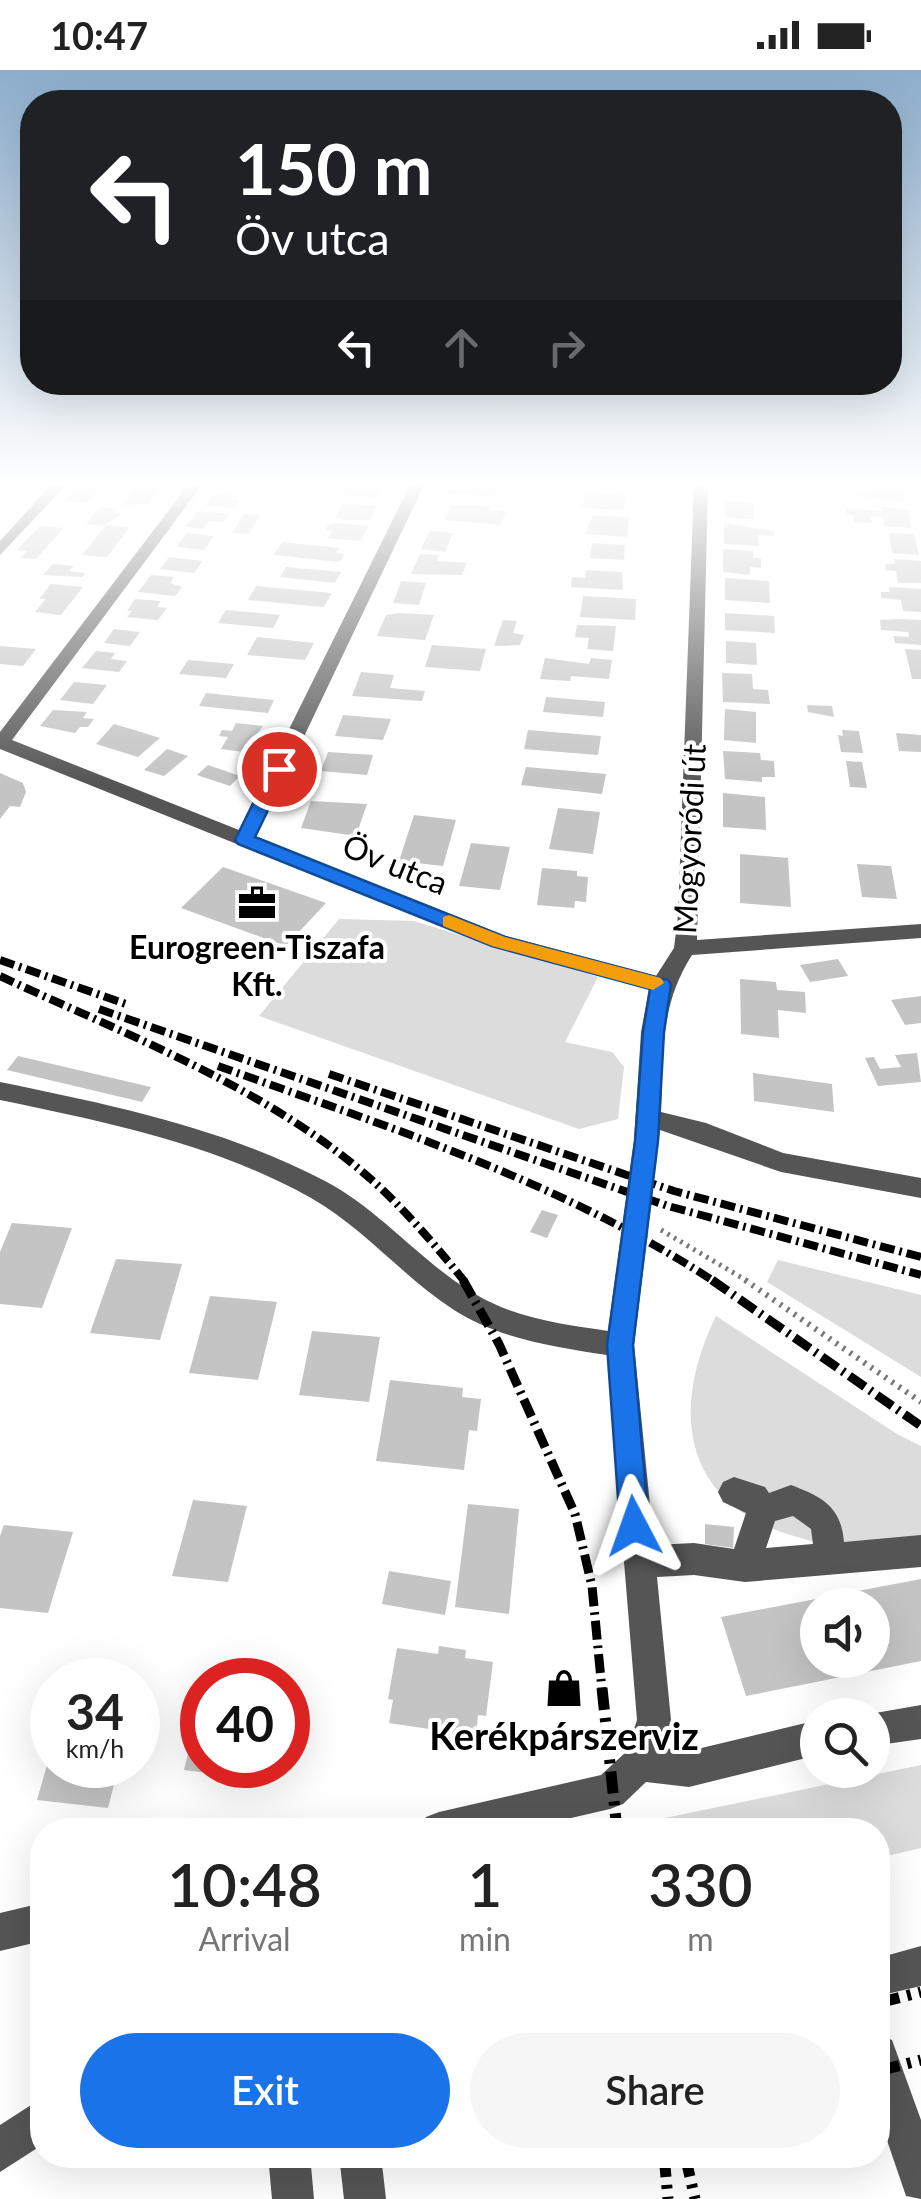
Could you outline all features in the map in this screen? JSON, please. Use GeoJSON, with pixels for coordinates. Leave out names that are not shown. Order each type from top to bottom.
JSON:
{"type":"FeatureCollection","features":[{"type":"Feature","properties":{"kind":"street"},"geometry":{"type":"LineString","coordinates":[[1,742],[120,584]]}},
{"type":"Feature","properties":{"kind":"street"},"geometry":{"type":"LineString","coordinates":[[244,840],[369,584]]}},
{"type":"Feature","properties":{"kind":"street","name":"Mogyoródi út"},"geometry":{"type":"LineString","coordinates":[[640,1763],[654,1720],[652,1675],[637,1562],[620,1345],[649,1118],[653,1032],[661,984],[686,948],[692,881],[699,584]]}},
{"type":"Feature","properties":{"kind":"street","name":"Öv utca"},"geometry":{"type":"LineString","coordinates":[[1,742],[499,942],[661,984]]}},
{"type":"Feature","properties":{"kind":"street"},"geometry":{"type":"LineString","coordinates":[[686,948],[921,931]]}},
{"type":"Feature","properties":{"kind":"street"},"geometry":{"type":"LineString","coordinates":[[0,1091],[178,1134],[267,1166],[352,1210],[452,1293],[484,1314],[620,1345]]}},
{"type":"Feature","properties":{"kind":"street"},"geometry":{"type":"LineString","coordinates":[[649,1118],[697,1130],[780,1162],[921,1188]]}},
{"type":"Feature","properties":{"kind":"street"},"geometry":{"type":"LineString","coordinates":[[734,1492],[754,1497],[762,1511],[746,1566]]}},
{"type":"Feature","properties":{"kind":"street"},"geometry":{"type":"LineString","coordinates":[[762,1511],[791,1500],[816,1508],[828,1523],[830,1560]]}},
{"type":"Feature","properties":{"kind":"street"},"geometry":{"type":"LineString","coordinates":[[637,1562],[694,1558],[746,1566],[921,1551]]}},
{"type":"Feature","properties":{"kind":"street"},"geometry":{"type":"LineString","coordinates":[[890,1726],[921,1722]]}},
{"type":"Feature","properties":{"kind":"street"},"geometry":{"type":"LineString","coordinates":[[492,1818],[610,1791],[640,1763],[689,1770],[800,1742]]}},
{"type":"Feature","properties":{"kind":"street"},"geometry":{"type":"LineString","coordinates":[[0,1932],[30,1925]]}},
{"type":"Feature","properties":{"kind":"street"},"geometry":{"type":"LineString","coordinates":[[890,1974],[921,1966]]}},
{"type":"Feature","properties":{"kind":"street"},"geometry":{"type":"LineString","coordinates":[[890,2089],[921,2181]]}},
{"type":"Feature","properties":{"kind":"street"},"geometry":{"type":"LineString","coordinates":[[0,2151],[30,2128]]}},
{"type":"Feature","properties":{"kind":"street"},"geometry":{"type":"LineString","coordinates":[[290,2168],[293,2199]]}},
{"type":"Feature","properties":{"kind":"street"},"geometry":{"type":"LineString","coordinates":[[361,2168],[365,2199]]}},
{"type":"Feature","properties":{"kind":"path"},"geometry":{"type":"LineString","coordinates":[[636,1216],[722,1264],[921,1402]]}},
{"type":"Feature","properties":{"kind":"shaded area"},"geometry":{"type":"Polygon","coordinates":[[[339,919],[414,921],[598,977],[565,1042],[612,1052],[624,1067],[618,1119],[579,1129],[259,1016],[339,919]]]}},
{"type":"Feature","properties":{"kind":"shaded area"},"geometry":{"type":"Polygon","coordinates":[[[778,1260],[921,1295],[921,1377],[767,1282],[778,1260]]]}},
{"type":"Feature","properties":{"kind":"shaded area"},"geometry":{"type":"Polygon","coordinates":[[[716,1316],[921,1446],[921,1545],[860,1552],[830,1547],[762,1524],[732,1504],[710,1480],[697,1452],[691,1421],[701,1352],[716,1316]]]}},
{"type":"Feature","properties":{"kind":"shaded area"},"geometry":{"type":"Polygon","coordinates":[[[921,1765],[921,1848],[890,1855],[890,1818],[665,1818],[810,1788],[890,1788],[890,1771],[921,1765]]]}},
{"type":"Feature","properties":{"kind":"building"},"geometry":{"type":"Polygon","coordinates":[[[51,584],[83,587],[61,615],[35,612],[46,599],[39,599],[51,584]]]}},
{"type":"Feature","properties":{"kind":"building"},"geometry":{"type":"Polygon","coordinates":[[[144,584],[182,587],[175,596],[138,592],[144,584]]]}},
{"type":"Feature","properties":{"kind":"building"},"geometry":{"type":"Polygon","coordinates":[[[400,584],[426,584],[419,605],[393,603],[400,584]]]}},
{"type":"Feature","properties":{"kind":"building"},"geometry":{"type":"Polygon","coordinates":[[[623,584],[623,590],[571,587],[623,584]]]}},
{"type":"Feature","properties":{"kind":"building"},"geometry":{"type":"Polygon","coordinates":[[[725,584],[769,584],[770,603],[725,600],[725,584]]]}},
{"type":"Feature","properties":{"kind":"building"},"geometry":{"type":"Polygon","coordinates":[[[256,586],[332,593],[324,607],[248,600],[256,586]]]}},
{"type":"Feature","properties":{"kind":"building"},"geometry":{"type":"Polygon","coordinates":[[[889,587],[921,589],[921,612],[903,611],[901,600],[881,598],[881,592],[890,592],[889,587]]]}},
{"type":"Feature","properties":{"kind":"building"},"geometry":{"type":"Polygon","coordinates":[[[583,596],[636,599],[635,620],[580,617],[583,596]]]}},
{"type":"Feature","properties":{"kind":"building"},"geometry":{"type":"Polygon","coordinates":[[[135,599],[161,601],[157,607],[167,608],[158,620],[127,617],[135,599]]]}},
{"type":"Feature","properties":{"kind":"building"},"geometry":{"type":"Polygon","coordinates":[[[226,610],[280,615],[273,628],[218,623],[226,610]]]}},
{"type":"Feature","properties":{"kind":"building"},"geometry":{"type":"Polygon","coordinates":[[[725,613],[774,616],[775,633],[725,630],[725,613]]]}},
{"type":"Feature","properties":{"kind":"building"},"geometry":{"type":"Polygon","coordinates":[[[386,615],[434,615],[425,640],[377,636],[386,615]]]}},
{"type":"Feature","properties":{"kind":"building"},"geometry":{"type":"Polygon","coordinates":[[[503,620],[517,621],[513,633],[524,635],[520,645],[494,646],[503,620]]]}},
{"type":"Feature","properties":{"kind":"building"},"geometry":{"type":"Polygon","coordinates":[[[880,620],[921,620],[921,645],[895,643],[893,636],[909,637],[908,632],[881,630],[880,620]]]}},
{"type":"Feature","properties":{"kind":"building"},"geometry":{"type":"Polygon","coordinates":[[[577,625],[616,626],[613,651],[587,649],[589,638],[575,637],[577,625]]]}},
{"type":"Feature","properties":{"kind":"building"},"geometry":{"type":"Polygon","coordinates":[[[114,629],[140,632],[130,646],[104,643],[114,629]]]}},
{"type":"Feature","properties":{"kind":"building"},"geometry":{"type":"Polygon","coordinates":[[[257,637],[314,643],[305,660],[247,655],[257,637]]]}},
{"type":"Feature","properties":{"kind":"building"},"geometry":{"type":"Polygon","coordinates":[[[726,641],[756,643],[757,665],[726,663],[726,641]]]}},
{"type":"Feature","properties":{"kind":"building"},"geometry":{"type":"Polygon","coordinates":[[[432,645],[486,649],[480,671],[425,667],[432,645]]]}},
{"type":"Feature","properties":{"kind":"building"},"geometry":{"type":"Polygon","coordinates":[[[0,646],[36,649],[23,666],[0,664],[0,646]]]}},
{"type":"Feature","properties":{"kind":"building"},"geometry":{"type":"Polygon","coordinates":[[[905,649],[921,650],[921,679],[912,679],[905,649]]]}},
{"type":"Feature","properties":{"kind":"building"},"geometry":{"type":"Polygon","coordinates":[[[96,651],[115,653],[111,659],[127,661],[119,672],[82,668],[96,651]]]}},
{"type":"Feature","properties":{"kind":"building"},"geometry":{"type":"Polygon","coordinates":[[[545,658],[589,664],[591,658],[612,660],[609,679],[540,679],[545,658]]]}},
{"type":"Feature","properties":{"kind":"building"},"geometry":{"type":"Polygon","coordinates":[[[188,660],[234,664],[226,678],[179,674],[188,660]]]}},
{"type":"Feature","properties":{"kind":"building"},"geometry":{"type":"Polygon","coordinates":[[[361,672],[394,675],[390,688],[425,691],[422,701],[352,696],[361,672]]]}},
{"type":"Feature","properties":{"kind":"building"},"geometry":{"type":"Polygon","coordinates":[[[722,673],[752,674],[753,689],[768,690],[770,704],[723,702],[722,673]]]}},
{"type":"Feature","properties":{"kind":"building"},"geometry":{"type":"Polygon","coordinates":[[[74,682],[107,685],[93,704],[60,700],[74,682]]]}},
{"type":"Feature","properties":{"kind":"building"},"geometry":{"type":"Polygon","coordinates":[[[206,693],[274,700],[268,713],[199,706],[206,693]]]}},
{"type":"Feature","properties":{"kind":"building"},"geometry":{"type":"Polygon","coordinates":[[[546,697],[605,702],[603,717],[543,712],[546,697]]]}},
{"type":"Feature","properties":{"kind":"building"},"geometry":{"type":"Polygon","coordinates":[[[807,705],[832,706],[834,717],[808,712],[807,705]]]}},
{"type":"Feature","properties":{"kind":"building"},"geometry":{"type":"Polygon","coordinates":[[[725,709],[756,712],[756,743],[724,740],[725,709]]]}},
{"type":"Feature","properties":{"kind":"building"},"geometry":{"type":"Polygon","coordinates":[[[53,710],[87,712],[83,718],[94,719],[75,733],[40,726],[53,710]]]}},
{"type":"Feature","properties":{"kind":"building"},"geometry":{"type":"Polygon","coordinates":[[[343,715],[391,719],[383,740],[335,736],[343,715]]]}},
{"type":"Feature","properties":{"kind":"building"},"geometry":{"type":"Polygon","coordinates":[[[236,723],[263,726],[244,752],[221,749],[228,737],[219,736],[222,730],[232,731],[236,723]]]}},
{"type":"Feature","properties":{"kind":"building"},"geometry":{"type":"Polygon","coordinates":[[[114,724],[160,738],[138,757],[96,744],[114,724]]]}},
{"type":"Feature","properties":{"kind":"building"},"geometry":{"type":"Polygon","coordinates":[[[528,730],[601,736],[598,755],[524,749],[528,730]]]}},
{"type":"Feature","properties":{"kind":"building"},"geometry":{"type":"Polygon","coordinates":[[[842,730],[859,731],[863,753],[841,752],[838,735],[843,736],[842,730]]]}},
{"type":"Feature","properties":{"kind":"building"},"geometry":{"type":"Polygon","coordinates":[[[896,733],[921,735],[921,752],[899,751],[896,733]]]}},
{"type":"Feature","properties":{"kind":"building"},"geometry":{"type":"Polygon","coordinates":[[[167,749],[188,756],[164,776],[144,770],[167,749]]]}},
{"type":"Feature","properties":{"kind":"building"},"geometry":{"type":"Polygon","coordinates":[[[723,751],[760,753],[761,760],[774,761],[775,777],[762,777],[762,782],[725,779],[723,751]]]}},
{"type":"Feature","properties":{"kind":"building"},"geometry":{"type":"Polygon","coordinates":[[[328,752],[373,755],[367,775],[321,771],[328,752]]]}},
{"type":"Feature","properties":{"kind":"building"},"geometry":{"type":"Polygon","coordinates":[[[846,761],[862,762],[867,788],[850,787],[846,761]]]}},
{"type":"Feature","properties":{"kind":"building"},"geometry":{"type":"Polygon","coordinates":[[[208,765],[240,776],[230,786],[197,775],[208,765]]]}},
{"type":"Feature","properties":{"kind":"building"},"geometry":{"type":"Polygon","coordinates":[[[526,767],[606,774],[602,794],[521,785],[526,767]]]}},
{"type":"Feature","properties":{"kind":"building"},"geometry":{"type":"Polygon","coordinates":[[[0,773],[23,783],[26,792],[20,807],[10,806],[0,819],[0,773]]]}},
{"type":"Feature","properties":{"kind":"building"},"geometry":{"type":"Polygon","coordinates":[[[723,793],[765,797],[766,830],[723,827],[723,793]]]}},
{"type":"Feature","properties":{"kind":"building"},"geometry":{"type":"Polygon","coordinates":[[[311,801],[367,804],[356,836],[301,828],[311,801]]]}},
{"type":"Feature","properties":{"kind":"building"},"geometry":{"type":"Polygon","coordinates":[[[558,808],[600,812],[593,854],[549,849],[558,808]]]}},
{"type":"Feature","properties":{"kind":"building"},"geometry":{"type":"Polygon","coordinates":[[[414,815],[456,820],[443,866],[399,861],[414,815]]]}},
{"type":"Feature","properties":{"kind":"building"},"geometry":{"type":"Polygon","coordinates":[[[471,843],[510,847],[500,890],[459,886],[471,843]]]}},
{"type":"Feature","properties":{"kind":"building"},"geometry":{"type":"Polygon","coordinates":[[[740,854],[788,858],[791,907],[740,903],[740,854]]]}},
{"type":"Feature","properties":{"kind":"building"},"geometry":{"type":"Polygon","coordinates":[[[857,864],[891,866],[897,899],[862,897],[857,864]]]}},
{"type":"Feature","properties":{"kind":"building"},"geometry":{"type":"Polygon","coordinates":[[[223,867],[326,903],[286,946],[181,908],[223,867]]]}},
{"type":"Feature","properties":{"kind":"building"},"geometry":{"type":"Polygon","coordinates":[[[542,868],[577,871],[577,876],[588,877],[586,902],[575,901],[574,908],[537,905],[542,868]]]}},
{"type":"Feature","properties":{"kind":"building"},"geometry":{"type":"Polygon","coordinates":[[[838,959],[848,976],[810,982],[800,965],[838,959]]]}},
{"type":"Feature","properties":{"kind":"building"},"geometry":{"type":"Polygon","coordinates":[[[740,979],[776,982],[777,990],[805,992],[806,1013],[778,1010],[779,1038],[741,1034],[740,979]]]}},
{"type":"Feature","properties":{"kind":"building"},"geometry":{"type":"Polygon","coordinates":[[[921,996],[921,1023],[905,1025],[891,1000],[921,996]]]}},
{"type":"Feature","properties":{"kind":"building"},"geometry":{"type":"Polygon","coordinates":[[[917,1053],[921,1082],[878,1086],[865,1058],[874,1057],[880,1069],[901,1067],[895,1055],[917,1053]]]}},
{"type":"Feature","properties":{"kind":"building"},"geometry":{"type":"Polygon","coordinates":[[[18,1056],[151,1087],[142,1102],[7,1070],[18,1056]]]}},
{"type":"Feature","properties":{"kind":"building"},"geometry":{"type":"Polygon","coordinates":[[[753,1073],[832,1084],[834,1112],[754,1101],[753,1073]]]}},
{"type":"Feature","properties":{"kind":"building"},"geometry":{"type":"Polygon","coordinates":[[[542,1210],[558,1215],[547,1238],[530,1232],[542,1210]]]}},
{"type":"Feature","properties":{"kind":"building"},"geometry":{"type":"Polygon","coordinates":[[[12,1223],[72,1228],[42,1308],[0,1304],[0,1252],[12,1223]]]}},
{"type":"Feature","properties":{"kind":"building"},"geometry":{"type":"Polygon","coordinates":[[[116,1259],[182,1264],[160,1340],[90,1333],[116,1259]]]}},
{"type":"Feature","properties":{"kind":"building"},"geometry":{"type":"Polygon","coordinates":[[[210,1296],[277,1302],[258,1380],[189,1373],[210,1296]]]}},
{"type":"Feature","properties":{"kind":"building"},"geometry":{"type":"Polygon","coordinates":[[[312,1331],[380,1337],[369,1402],[299,1395],[312,1331]]]}},
{"type":"Feature","properties":{"kind":"building"},"geometry":{"type":"Polygon","coordinates":[[[390,1380],[463,1388],[462,1397],[481,1399],[477,1431],[469,1430],[464,1470],[376,1461],[390,1380]]]}},
{"type":"Feature","properties":{"kind":"building"},"geometry":{"type":"Polygon","coordinates":[[[193,1500],[247,1506],[228,1582],[172,1576],[193,1500]]]}},
{"type":"Feature","properties":{"kind":"building"},"geometry":{"type":"Polygon","coordinates":[[[468,1504],[519,1509],[509,1614],[455,1607],[468,1504]]]}},
{"type":"Feature","properties":{"kind":"building"},"geometry":{"type":"Polygon","coordinates":[[[705,1524],[734,1527],[733,1548],[705,1544],[705,1524]]]}},
{"type":"Feature","properties":{"kind":"building"},"geometry":{"type":"Polygon","coordinates":[[[4,1525],[73,1532],[48,1613],[0,1608],[0,1536],[4,1525]]]}},
{"type":"Feature","properties":{"kind":"building"},"geometry":{"type":"Polygon","coordinates":[[[389,1571],[451,1581],[445,1615],[382,1604],[389,1571]]]}},
{"type":"Feature","properties":{"kind":"building"},"geometry":{"type":"Polygon","coordinates":[[[921,1579],[921,1661],[890,1667],[890,1588],[874,1588],[921,1579]]]}},
{"type":"Feature","properties":{"kind":"building"},"geometry":{"type":"Polygon","coordinates":[[[800,1602],[800,1678],[836,1678],[746,1696],[721,1617],[800,1602]]]}},
{"type":"Feature","properties":{"kind":"building"},"geometry":{"type":"Polygon","coordinates":[[[439,1646],[466,1650],[465,1658],[493,1662],[486,1716],[478,1715],[476,1736],[389,1723],[393,1700],[388,1699],[397,1648],[438,1654],[439,1646]]]}},
{"type":"Feature","properties":{"kind":"building"},"geometry":{"type":"Polygon","coordinates":[[[40,1788],[113,1788],[108,1808],[37,1800],[40,1788]]]}},
{"type":"Feature","properties":{"kind":"railway"},"geometry":{"type":"LineString","coordinates":[[0,960],[126,1004]]}},
{"type":"Feature","properties":{"kind":"railway"},"geometry":{"type":"LineString","coordinates":[[0,976],[194,1065],[288,1118],[373,1181],[465,1282]]}},
{"type":"Feature","properties":{"kind":"railway"},"geometry":{"type":"LineString","coordinates":[[99,1009],[668,1206],[921,1275]]}},
{"type":"Feature","properties":{"kind":"railway"},"geometry":{"type":"LineString","coordinates":[[218,1066],[473,1159],[597,1214],[714,1281]]}},
{"type":"Feature","properties":{"kind":"railway"},"geometry":{"type":"LineString","coordinates":[[329,1074],[674,1191],[921,1257]]}},
{"type":"Feature","properties":{"kind":"railway"},"geometry":{"type":"LineString","coordinates":[[463,1280],[499,1344],[575,1514],[592,1586],[602,1690]]}},
{"type":"Feature","properties":{"kind":"railway"},"geometry":{"type":"LineString","coordinates":[[714,1281],[921,1426]]}},
{"type":"Feature","properties":{"kind":"railway"},"geometry":{"type":"LineString","coordinates":[[602,1688],[616,1818]]}},
{"type":"Feature","properties":{"kind":"railway"},"geometry":{"type":"LineString","coordinates":[[890,2000],[921,1992]]}},
{"type":"Feature","properties":{"kind":"railway"},"geometry":{"type":"LineString","coordinates":[[890,2068],[921,2060]]}},
{"type":"Feature","properties":{"kind":"railway"},"geometry":{"type":"LineString","coordinates":[[665,2168],[668,2199]]}},
{"type":"Feature","properties":{"kind":"railway"},"geometry":{"type":"LineString","coordinates":[[688,2168],[695,2199]]}},
{"type":"Feature","properties":{"kind":"slow traffic"},"geometry":{"type":"LineString","coordinates":[[449,922],[499,942],[653,983]]}},
{"type":"Feature","properties":{"kind":"place","name":"Eurogreen-Tiszafa Kft."},"geometry":{"type":"Point","coordinates":[257,903]}},
{"type":"Feature","properties":{"kind":"place","name":"Kerékpárszerviz"},"geometry":{"type":"Point","coordinates":[564,1688]}},
{"type":"Feature","properties":{"kind":"route"},"geometry":{"type":"LineString","coordinates":[[279,769],[244,840],[499,942],[661,984],[620,1345],[634,1526]]}}]}
